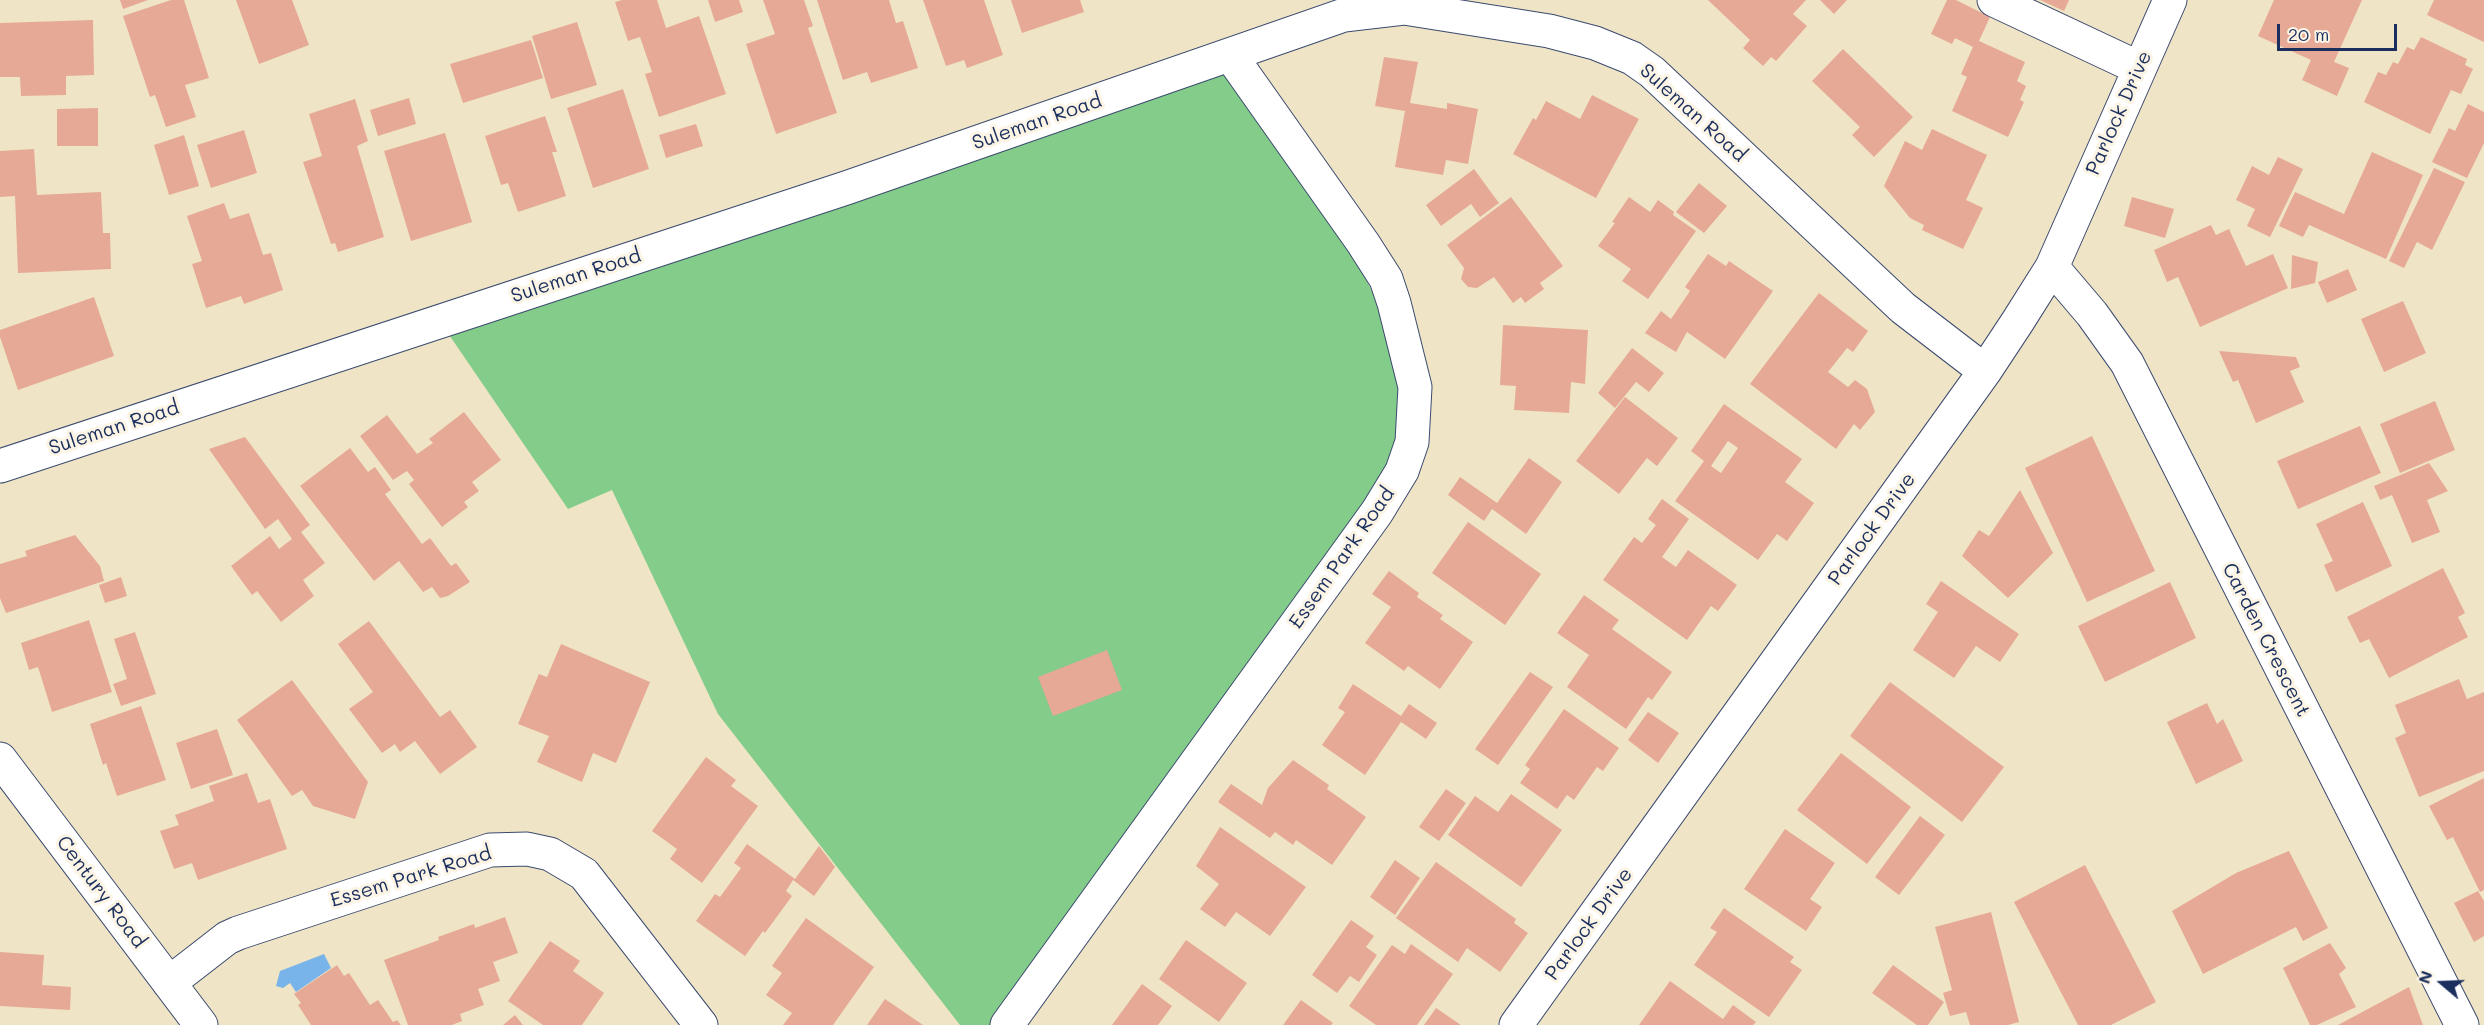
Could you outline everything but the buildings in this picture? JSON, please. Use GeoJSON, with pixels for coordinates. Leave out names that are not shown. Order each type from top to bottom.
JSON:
{"type":"FeatureCollection","features":[{"type":"Feature","properties":{"kind":"street"},"geometry":{"type":"LineString","coordinates":[[1994,0],[2139,68]]}},
{"type":"Feature","properties":{"kind":"street","name":"Parlock Drive"},"geometry":{"type":"LineString","coordinates":[[1516,1025],[1985,371],[2052,267],[2170,0]]}},
{"type":"Feature","properties":{"kind":"street","name":"Suleman Road"},"geometry":{"type":"LineString","coordinates":[[0,466],[846,188],[1344,15],[1404,8],[1550,31],[1595,43],[1623,54],[1652,72],[1903,308],[1985,371]]}},
{"type":"Feature","properties":{"kind":"street","name":"Essem Park Road"},"geometry":{"type":"LineString","coordinates":[[1006,1025],[1377,512],[1402,471],[1412,442],[1415,387],[1386,279],[1364,243],[1231,56]]}},
{"type":"Feature","properties":{"kind":"street","name":"Carden Crescent"},"geometry":{"type":"LineString","coordinates":[[2052,267],[2092,314],[2127,363],[2462,1025]]}},
{"type":"Feature","properties":{"kind":"street","name":"Century Road"},"geometry":{"type":"LineString","coordinates":[[0,759],[201,1025]]}},
{"type":"Feature","properties":{"kind":"street","name":"Essem Park Road"},"geometry":{"type":"LineString","coordinates":[[170,983],[227,938],[238,933],[490,850],[527,849],[550,854],[584,874],[701,1025]]}},
{"type":"Feature","properties":{"kind":"green space"},"geometry":{"type":"Polygon","coordinates":[[[1227,61],[1338,225],[1380,307],[1395,348],[1403,411],[1392,468],[999,1025],[960,1025],[718,714],[612,490],[568,509],[441,323],[1227,61]]]}},
{"type":"Feature","properties":{"kind":"water"},"geometry":{"type":"Polygon","coordinates":[[[324,954],[331,968],[296,992],[290,983],[283,988],[276,986],[280,971],[324,954]]]}}]}
